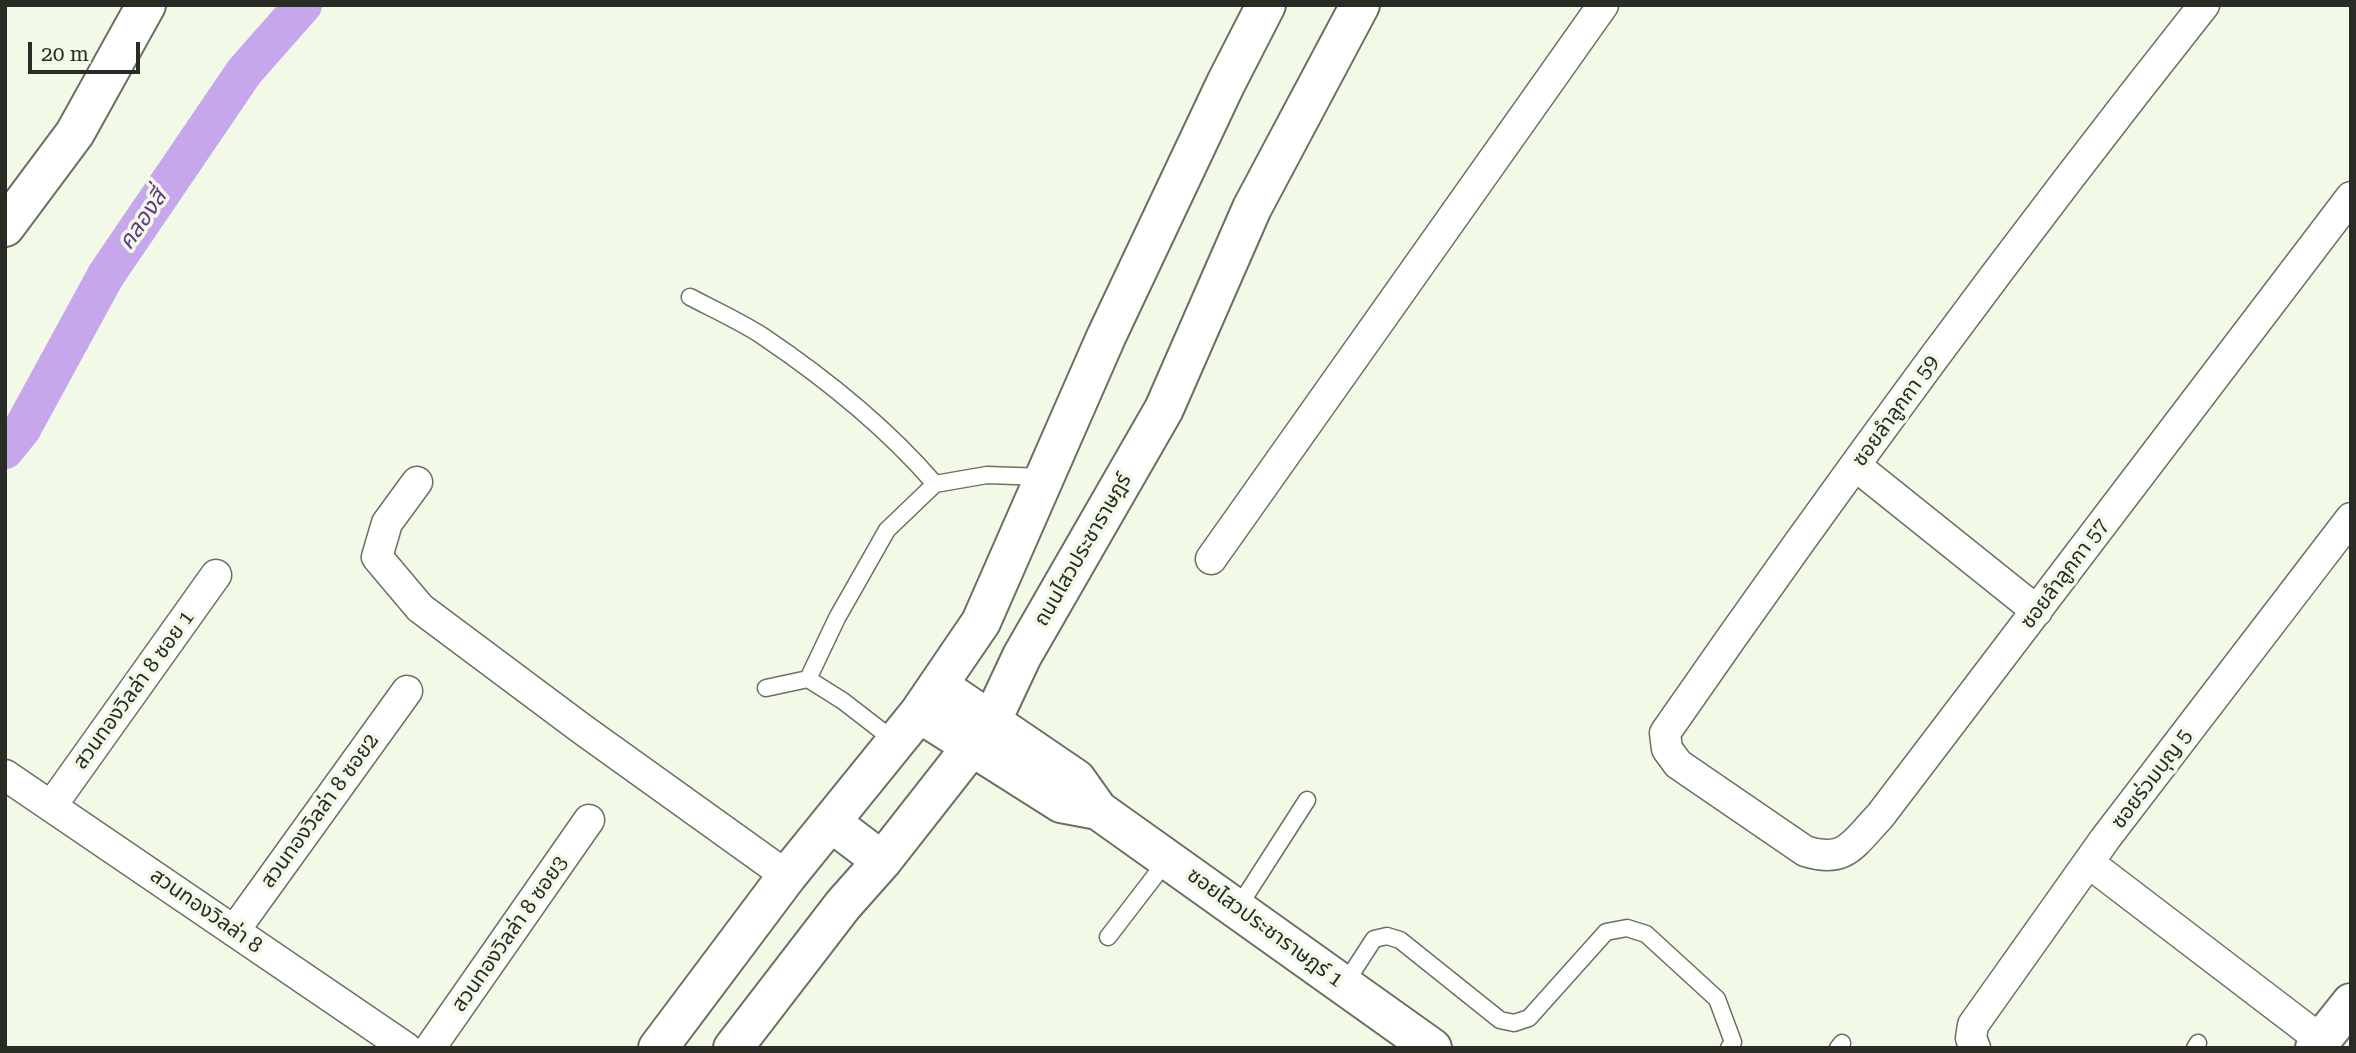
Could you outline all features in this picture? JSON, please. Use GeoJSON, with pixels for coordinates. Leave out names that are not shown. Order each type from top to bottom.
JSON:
{"type":"FeatureCollection","features":[{"type":"Feature","properties":{"kind":"main road"},"geometry":{"type":"LineString","coordinates":[[5,227],[75,133],[146,5]]}},
{"type":"Feature","properties":{"kind":"main road"},"geometry":{"type":"LineString","coordinates":[[658,1048],[787,876],[929,699],[981,622],[1117,312],[1266,5]]}},
{"type":"Feature","properties":{"kind":"main road","name":"ถนนไสวประชาราษฎร์"},"geometry":{"type":"LineString","coordinates":[[733,1048],[843,905],[882,862],[981,735],[1022,656],[1164,409],[1252,208],[1360,5]]}},
{"type":"Feature","properties":{"kind":"main road"},"geometry":{"type":"LineString","coordinates":[[929,699],[981,735]]}},
{"type":"Feature","properties":{"kind":"main road","name":"ซอยไสวประชาราษฎร์ 1"},"geometry":{"type":"LineString","coordinates":[[981,735],[1061,803],[1098,810],[1432,1048]]}},
{"type":"Feature","properties":{"kind":"main road"},"geometry":{"type":"LineString","coordinates":[[832,823],[882,862]]}},
{"type":"Feature","properties":{"kind":"main road"},"geometry":{"type":"LineString","coordinates":[[2318,1044],[2351,1003]]}},
{"type":"Feature","properties":{"kind":"street"},"geometry":{"type":"LineString","coordinates":[[1211,559],[1603,5]]}},
{"type":"Feature","properties":{"kind":"street","name":"ซอยลำลูกกา 59"},"geometry":{"type":"LineString","coordinates":[[1741,808],[1678,764],[1667,749],[1665,733],[1772,580],[1987,289],[2204,5]]}},
{"type":"Feature","properties":{"kind":"street","name":"ซอยลำลูกกา 57"},"geometry":{"type":"LineString","coordinates":[[1741,808],[1805,851],[1824,857],[1843,854],[1880,816],[2351,197]]}},
{"type":"Feature","properties":{"kind":"street"},"geometry":{"type":"LineString","coordinates":[[1856,466],[2037,611]]}},
{"type":"Feature","properties":{"kind":"street"},"geometry":{"type":"LineString","coordinates":[[417,482],[387,523],[377,557],[420,608],[582,729],[787,876]]}},
{"type":"Feature","properties":{"kind":"street","name":"ซอยร่วมบุญ 5"},"geometry":{"type":"LineString","coordinates":[[1975,1048],[1971,1038],[1973,1025],[2089,863],[2351,518]]}},
{"type":"Feature","properties":{"kind":"street","name":"สวนทองวิลล่า 8 ซอย 1"},"geometry":{"type":"LineString","coordinates":[[52,805],[216,575]]}},
{"type":"Feature","properties":{"kind":"street","name":"สวนทองวิลล่า 8 ซอย2"},"geometry":{"type":"LineString","coordinates":[[234,931],[407,691]]}},
{"type":"Feature","properties":{"kind":"street","name":"สวนทองวิลล่า 8"},"geometry":{"type":"LineString","coordinates":[[5,775],[406,1048]]}},
{"type":"Feature","properties":{"kind":"street","name":"สวนทองวิลล่า 8 ซอย3"},"geometry":{"type":"LineString","coordinates":[[430,1048],[589,820]]}},
{"type":"Feature","properties":{"kind":"street"},"geometry":{"type":"LineString","coordinates":[[2089,863],[2318,1044]]}},
{"type":"Feature","properties":{"kind":"lane"},"geometry":{"type":"LineString","coordinates":[[690,297],[759,334],[856,405],[909,454],[935,484]]}},
{"type":"Feature","properties":{"kind":"lane"},"geometry":{"type":"LineString","coordinates":[[808,679],[837,618],[887,530],[935,484],[987,475],[1044,477]]}},
{"type":"Feature","properties":{"kind":"lane"},"geometry":{"type":"LineString","coordinates":[[766,688],[808,679],[896,742]]}},
{"type":"Feature","properties":{"kind":"lane"},"geometry":{"type":"LineString","coordinates":[[1237,909],[1307,800]]}},
{"type":"Feature","properties":{"kind":"lane"},"geometry":{"type":"LineString","coordinates":[[1108,937],[1168,859]]}},
{"type":"Feature","properties":{"kind":"lane"},"geometry":{"type":"LineString","coordinates":[[1344,985],[1374,939],[1387,936],[1400,940],[1500,1020],[1514,1023],[1529,1018],[1606,932],[1627,928],[1646,934],[1717,999],[1733,1042],[1729,1048]]}},
{"type":"Feature","properties":{"kind":"waterway","name":"คลองสี่"},"geometry":{"type":"LineString","coordinates":[[5,450],[22,429],[106,275],[244,72],[303,5]]}}]}
